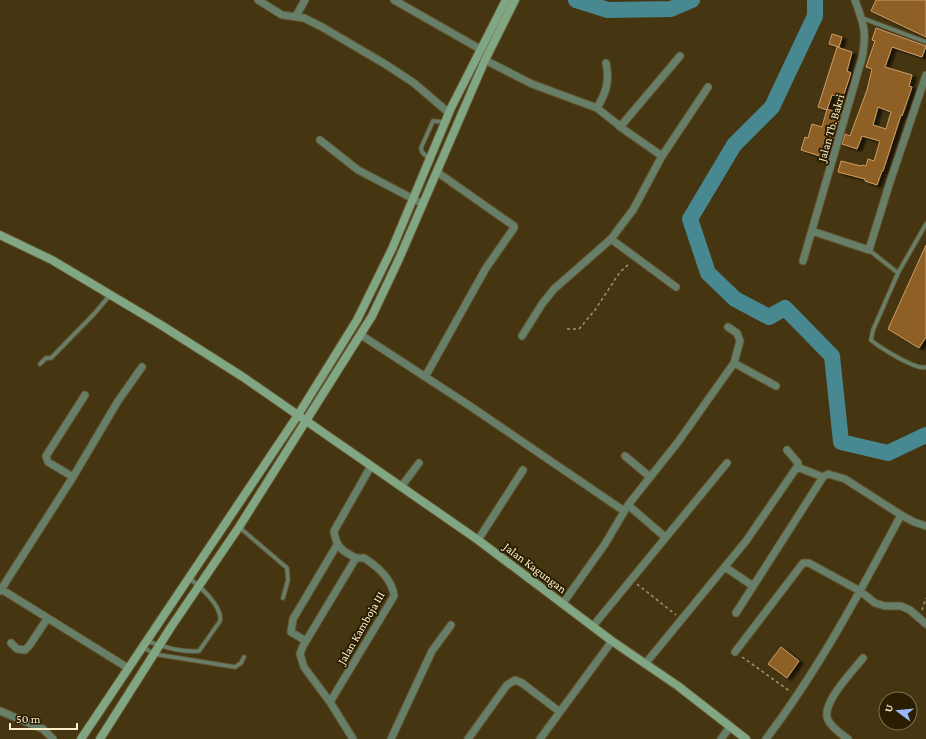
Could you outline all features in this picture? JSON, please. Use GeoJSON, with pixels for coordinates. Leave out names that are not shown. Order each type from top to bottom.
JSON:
{"type":"FeatureCollection","features":[{"type":"Feature","properties":{"kind":"main road"},"geometry":{"type":"LineString","coordinates":[[81,739],[298,415],[357,320],[392,249],[449,113],[506,0]]}},
{"type":"Feature","properties":{"kind":"main road"},"geometry":{"type":"LineString","coordinates":[[100,739],[154,654],[239,527],[372,316],[399,259],[485,60],[515,0]]}},
{"type":"Feature","properties":{"kind":"main road","name":"Jalan Kagungan"},"geometry":{"type":"LineString","coordinates":[[0,235],[52,260],[110,295],[218,361],[298,415],[478,540],[612,641],[678,686],[746,739]]}},
{"type":"Feature","properties":{"kind":"street"},"geometry":{"type":"LineString","coordinates":[[296,16],[305,0]]}},
{"type":"Feature","properties":{"kind":"street"},"geometry":{"type":"LineString","coordinates":[[394,0],[480,49]]}},
{"type":"Feature","properties":{"kind":"street","name":"Jalan Tb. Bakri"},"geometry":{"type":"LineString","coordinates":[[803,261],[862,58],[865,39],[864,25],[855,0]]}},
{"type":"Feature","properties":{"kind":"street"},"geometry":{"type":"LineString","coordinates":[[263,1],[282,15],[289,17],[296,16],[322,27],[385,64],[414,83],[449,113]]}},
{"type":"Feature","properties":{"kind":"street"},"geometry":{"type":"LineString","coordinates":[[620,127],[680,56]]}},
{"type":"Feature","properties":{"kind":"street"},"geometry":{"type":"LineString","coordinates":[[485,60],[532,84],[597,108],[620,127],[662,156]]}},
{"type":"Feature","properties":{"kind":"street"},"geometry":{"type":"LineString","coordinates":[[597,108],[605,93],[608,81],[606,63]]}},
{"type":"Feature","properties":{"kind":"street"},"geometry":{"type":"LineString","coordinates":[[812,231],[869,250],[926,74]]}},
{"type":"Feature","properties":{"kind":"street"},"geometry":{"type":"LineString","coordinates":[[522,336],[542,304],[554,289],[611,239],[633,210],[662,156],[708,87]]}},
{"type":"Feature","properties":{"kind":"street"},"geometry":{"type":"LineString","coordinates":[[320,140],[358,170],[412,200],[423,204]]}},
{"type":"Feature","properties":{"kind":"street"},"geometry":{"type":"LineString","coordinates":[[425,377],[486,268],[514,228],[514,226],[437,172]]}},
{"type":"Feature","properties":{"kind":"street"},"geometry":{"type":"LineString","coordinates":[[611,239],[676,287]]}},
{"type":"Feature","properties":{"kind":"street"},"geometry":{"type":"LineString","coordinates":[[563,603],[605,544],[626,508],[678,442],[734,363],[740,341],[737,333],[728,327]]}},
{"type":"Feature","properties":{"kind":"street"},"geometry":{"type":"LineString","coordinates":[[361,335],[626,508],[665,538]]}},
{"type":"Feature","properties":{"kind":"street"},"geometry":{"type":"LineString","coordinates":[[734,363],[776,386]]}},
{"type":"Feature","properties":{"kind":"street"},"geometry":{"type":"LineString","coordinates":[[128,668],[1,590],[73,477],[118,400],[142,367]]}},
{"type":"Feature","properties":{"kind":"street"},"geometry":{"type":"LineString","coordinates":[[73,477],[48,462],[46,456],[85,395]]}},
{"type":"Feature","properties":{"kind":"street"},"geometry":{"type":"LineString","coordinates":[[645,664],[746,541],[796,467],[798,463],[787,450]]}},
{"type":"Feature","properties":{"kind":"street"},"geometry":{"type":"LineString","coordinates":[[625,456],[650,477]]}},
{"type":"Feature","properties":{"kind":"street"},"geometry":{"type":"LineString","coordinates":[[401,487],[419,463]]}},
{"type":"Feature","properties":{"kind":"street"},"geometry":{"type":"LineString","coordinates":[[593,626],[727,463]]}},
{"type":"Feature","properties":{"kind":"street"},"geometry":{"type":"LineString","coordinates":[[306,641],[291,632],[293,619],[337,545],[334,531],[371,466]]}},
{"type":"Feature","properties":{"kind":"street"},"geometry":{"type":"LineString","coordinates":[[796,467],[823,477]]}},
{"type":"Feature","properties":{"kind":"street"},"geometry":{"type":"LineString","coordinates":[[478,540],[523,470]]}},
{"type":"Feature","properties":{"kind":"street"},"geometry":{"type":"LineString","coordinates":[[736,613],[823,477],[828,474],[845,479],[914,522],[926,526]]}},
{"type":"Feature","properties":{"kind":"street"},"geometry":{"type":"LineString","coordinates":[[766,739],[798,697],[860,591],[901,514]]}},
{"type":"Feature","properties":{"kind":"street","name":"Jalan Kamboja III"},"geometry":{"type":"LineString","coordinates":[[330,702],[394,596],[392,584],[375,566],[364,558],[356,558],[344,553],[337,545]]}},
{"type":"Feature","properties":{"kind":"street"},"geometry":{"type":"LineString","coordinates":[[353,739],[301,660],[300,654],[306,641],[356,558]]}},
{"type":"Feature","properties":{"kind":"street"},"geometry":{"type":"LineString","coordinates":[[736,652],[803,563],[809,564],[860,591],[875,603],[885,606],[901,606],[910,610],[920,617],[926,624]]}},
{"type":"Feature","properties":{"kind":"street"},"geometry":{"type":"LineString","coordinates":[[725,567],[753,586]]}},
{"type":"Feature","properties":{"kind":"street"},"geometry":{"type":"LineString","coordinates":[[11,644],[17,649],[25,650],[47,619]]}},
{"type":"Feature","properties":{"kind":"street"},"geometry":{"type":"LineString","coordinates":[[391,739],[432,651],[451,625]]}},
{"type":"Feature","properties":{"kind":"street"},"geometry":{"type":"LineString","coordinates":[[540,739],[612,641]]}},
{"type":"Feature","properties":{"kind":"street"},"geometry":{"type":"LineString","coordinates":[[848,739],[832,727],[828,720],[827,706],[863,658]]}},
{"type":"Feature","properties":{"kind":"street"},"geometry":{"type":"LineString","coordinates":[[468,739],[507,685],[515,680],[522,683],[560,712]]}},
{"type":"Feature","properties":{"kind":"street"},"geometry":{"type":"LineString","coordinates":[[0,711],[39,727],[53,739]]}},
{"type":"Feature","properties":{"kind":"street"},"geometry":{"type":"LineString","coordinates":[[721,739],[730,727]]}},
{"type":"Feature","properties":{"kind":"lane"},"geometry":{"type":"LineString","coordinates":[[862,18],[926,42]]}},
{"type":"Feature","properties":{"kind":"lane"},"geometry":{"type":"LineString","coordinates":[[430,159],[422,152],[421,148],[432,122],[434,120],[445,122]]}},
{"type":"Feature","properties":{"kind":"lane"},"geometry":{"type":"LineString","coordinates":[[926,224],[898,274],[873,330],[871,340],[919,367],[926,367]]}},
{"type":"Feature","properties":{"kind":"lane"},"geometry":{"type":"LineString","coordinates":[[869,250],[898,274]]}},
{"type":"Feature","properties":{"kind":"lane"},"geometry":{"type":"LineString","coordinates":[[40,364],[46,358],[51,358],[94,314],[110,295]]}},
{"type":"Feature","properties":{"kind":"lane"},"geometry":{"type":"LineString","coordinates":[[239,527],[287,568],[288,580],[283,598]]}},
{"type":"Feature","properties":{"kind":"lane"},"geometry":{"type":"LineString","coordinates":[[144,643],[191,652],[199,650],[216,627],[220,621],[220,612],[200,586],[189,578]]}},
{"type":"Feature","properties":{"kind":"lane"},"geometry":{"type":"LineString","coordinates":[[144,643],[154,654],[182,660],[235,667],[241,663],[244,657]]}},
{"type":"Feature","properties":{"kind":"path"},"geometry":{"type":"LineString","coordinates":[[567,329],[579,329],[595,310],[620,272],[636,258]]}},
{"type":"Feature","properties":{"kind":"path"},"geometry":{"type":"LineString","coordinates":[[632,580],[681,619]]}},
{"type":"Feature","properties":{"kind":"path"},"geometry":{"type":"LineString","coordinates":[[920,617],[926,598]]}},
{"type":"Feature","properties":{"kind":"path"},"geometry":{"type":"LineString","coordinates":[[736,652],[798,697]]}},
{"type":"Feature","properties":{"kind":"building"},"geometry":{"type":"Polygon","coordinates":[[[876,0],[926,0],[926,37],[871,11],[876,0]]]}},
{"type":"Feature","properties":{"kind":"building"},"geometry":{"type":"Polygon","coordinates":[[[876,28],[926,46],[922,57],[892,47],[885,67],[912,75],[909,86],[912,87],[877,185],[865,181],[865,179],[838,172],[841,161],[866,166],[868,159],[874,161],[880,141],[862,136],[857,149],[842,144],[845,134],[850,136],[867,90],[872,69],[866,67],[875,41],[872,40],[876,28]],[[878,107],[873,125],[886,129],[891,112],[878,107]]]}},
{"type":"Feature","properties":{"kind":"building"},"geometry":{"type":"Polygon","coordinates":[[[832,34],[842,37],[839,47],[829,44],[832,34]]]}},
{"type":"Feature","properties":{"kind":"building"},"geometry":{"type":"Polygon","coordinates":[[[837,47],[852,52],[847,71],[851,73],[843,97],[832,95],[827,110],[818,107],[837,47]]]}},
{"type":"Feature","properties":{"kind":"building"},"geometry":{"type":"Polygon","coordinates":[[[827,109],[841,114],[826,158],[801,150],[805,137],[808,138],[812,124],[822,127],[827,109]]]}},
{"type":"Feature","properties":{"kind":"building"},"geometry":{"type":"Polygon","coordinates":[[[926,245],[926,337],[919,348],[888,329],[926,245]]]}},
{"type":"Feature","properties":{"kind":"building"},"geometry":{"type":"Polygon","coordinates":[[[781,647],[799,661],[787,678],[768,664],[781,647]]]}},
{"type":"Feature","properties":{"kind":"waterway"},"geometry":{"type":"LineString","coordinates":[[576,0],[608,10],[671,9],[692,0]]}},
{"type":"Feature","properties":{"kind":"waterway"},"geometry":{"type":"LineString","coordinates":[[815,0],[815,16],[772,107],[734,145],[690,219],[708,273],[735,299],[769,317],[785,308],[832,356],[841,442],[888,453],[926,435]]}}]}
